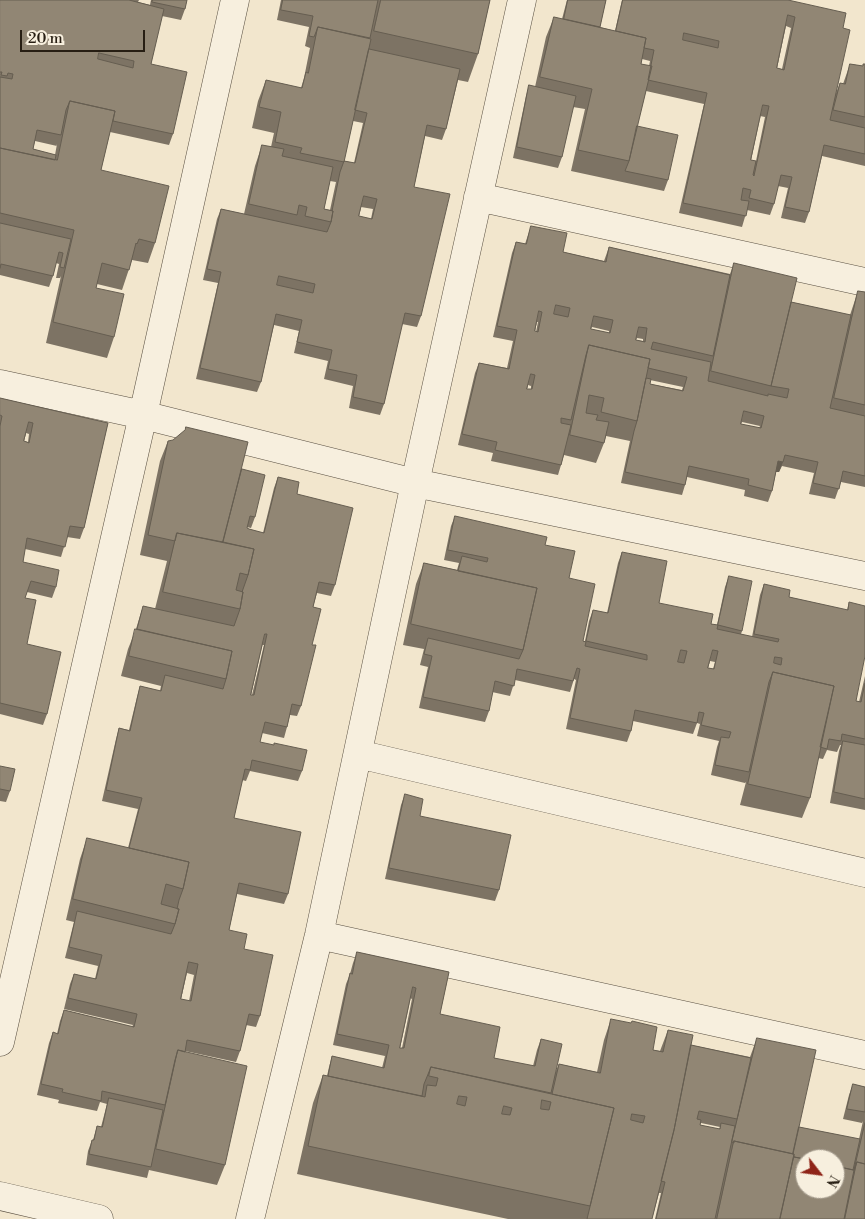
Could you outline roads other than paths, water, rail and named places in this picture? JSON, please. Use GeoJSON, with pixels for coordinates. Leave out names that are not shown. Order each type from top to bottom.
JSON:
{"type":"FeatureCollection","features":[{"type":"Feature","properties":{"kind":"street"},"geometry":{"type":"LineString","coordinates":[[0,1042],[143,415],[235,0]]}},
{"type":"Feature","properties":{"kind":"street"},"geometry":{"type":"LineString","coordinates":[[250,1219],[319,935],[415,482],[522,0]]}},
{"type":"Feature","properties":{"kind":"street"},"geometry":{"type":"LineString","coordinates":[[478,197],[865,282]]}},
{"type":"Feature","properties":{"kind":"street"},"geometry":{"type":"LineString","coordinates":[[0,384],[143,415],[415,482],[865,576]]}},
{"type":"Feature","properties":{"kind":"street"},"geometry":{"type":"LineString","coordinates":[[358,754],[865,873]]}},
{"type":"Feature","properties":{"kind":"street"},"geometry":{"type":"LineString","coordinates":[[319,935],[865,1056]]}},
{"type":"Feature","properties":{"kind":"street"},"geometry":{"type":"LineString","coordinates":[[0,1196],[99,1219]]}}]}
